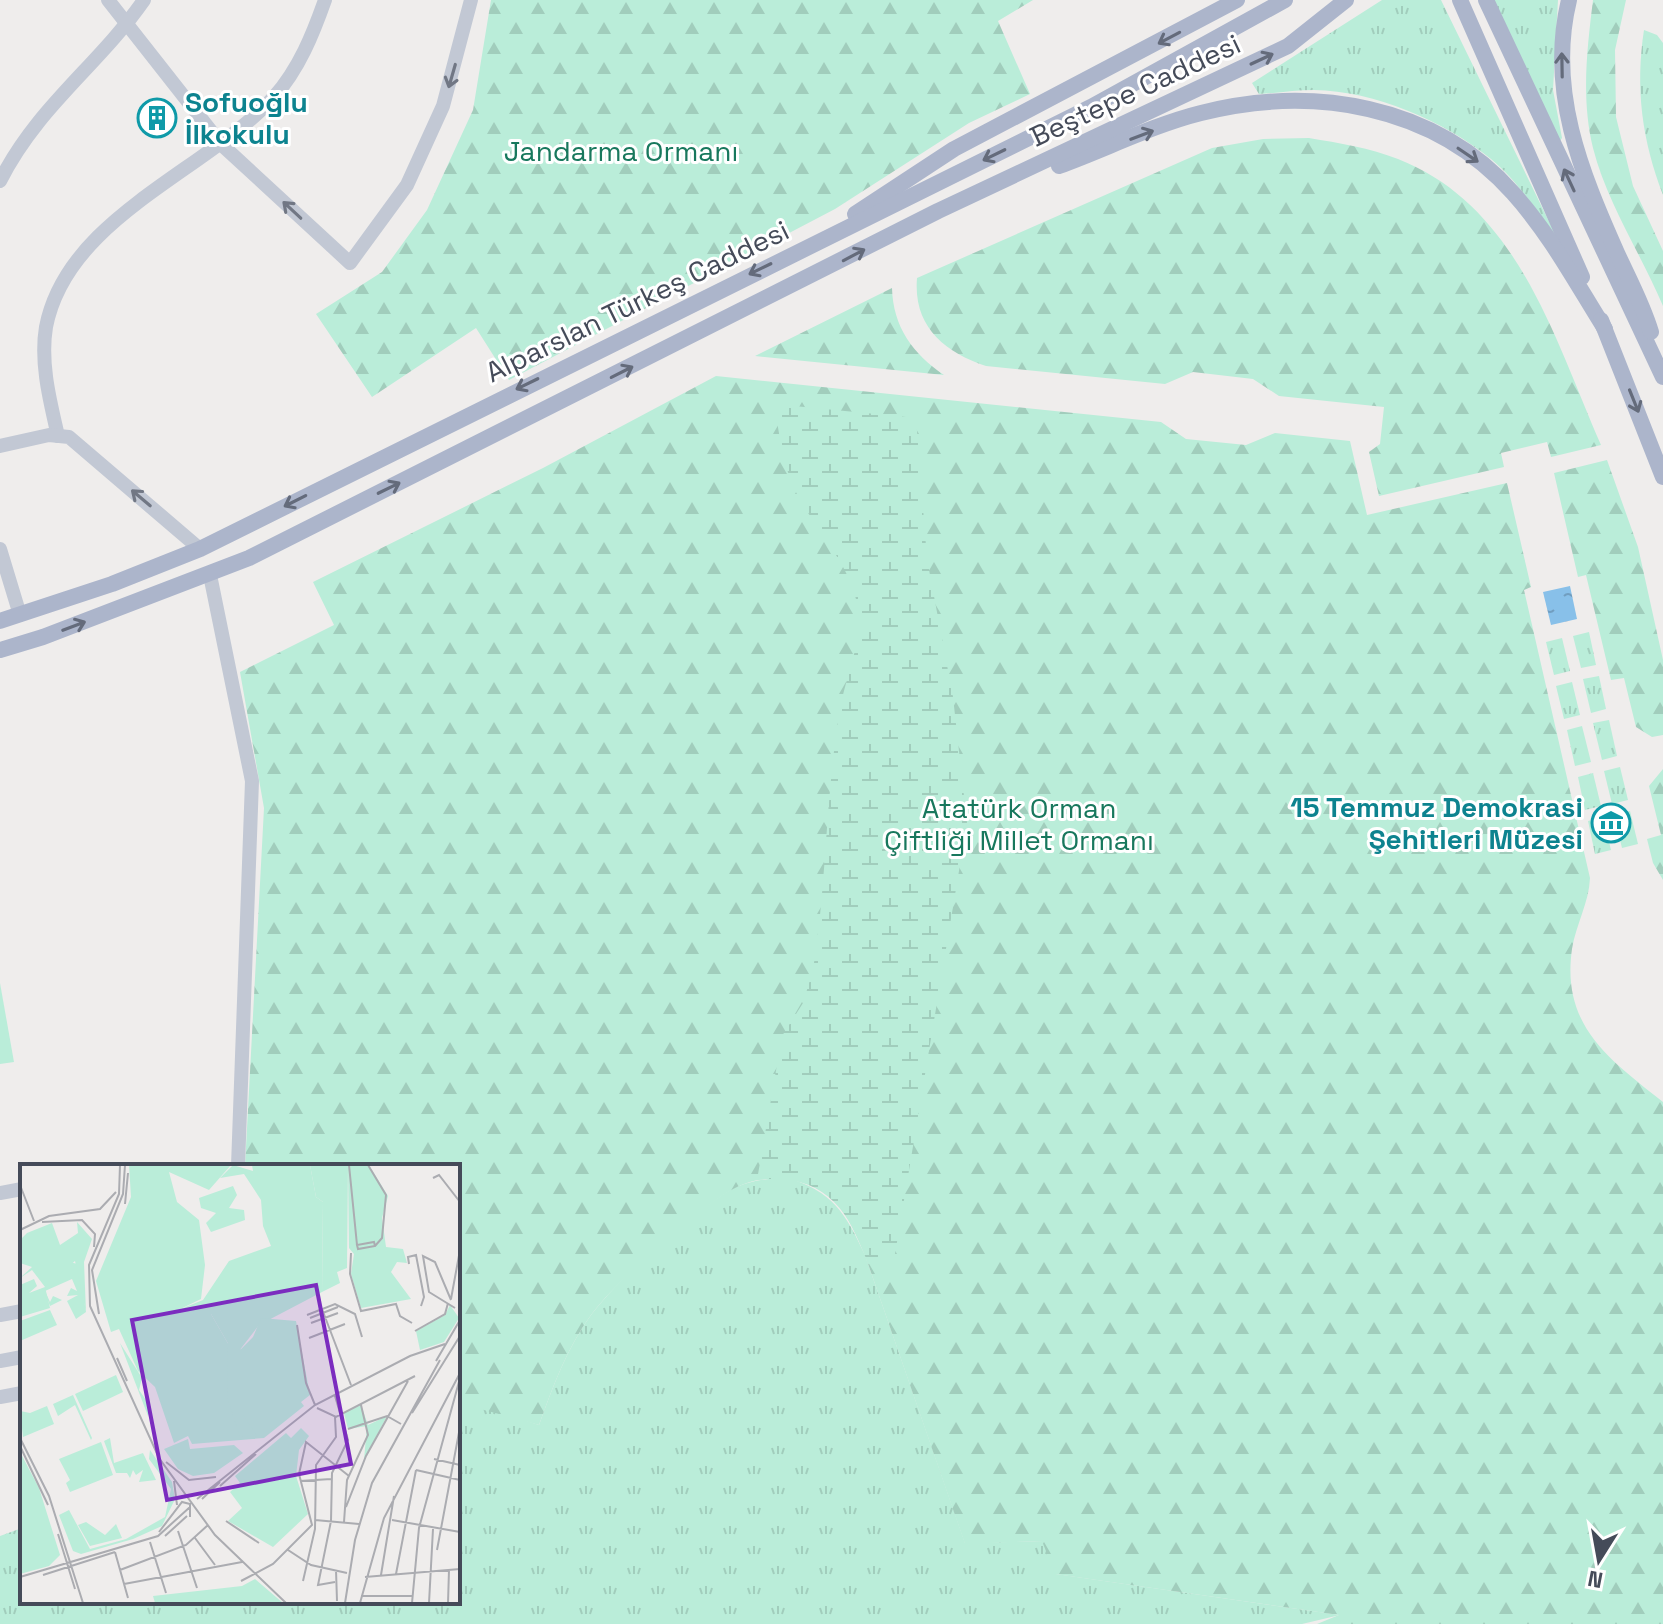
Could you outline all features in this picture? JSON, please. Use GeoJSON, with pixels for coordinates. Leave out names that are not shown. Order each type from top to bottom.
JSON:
{"type":"FeatureCollection","features":[{"type":"Feature","properties":{"kind":"main road"},"geometry":{"type":"LineString","coordinates":[[806,247],[954,149],[1237,0]]}},
{"type":"Feature","properties":{"kind":"main road","name":"Alparslan Türkeş Caddesi"},"geometry":{"type":"LineString","coordinates":[[0,621],[112,584],[200,549],[1091,107],[1285,0]]}},
{"type":"Feature","properties":{"kind":"main road","name":"Beştepe Caddesi"},"geometry":{"type":"LineString","coordinates":[[938,211],[1288,46],[1346,0]]}},
{"type":"Feature","properties":{"kind":"main road"},"geometry":{"type":"LineString","coordinates":[[1460,0],[1605,329],[1663,477]]}},
{"type":"Feature","properties":{"kind":"main road"},"geometry":{"type":"LineString","coordinates":[[1486,0],[1663,377]]}},
{"type":"Feature","properties":{"kind":"main road"},"geometry":{"type":"LineString","coordinates":[[1569,0],[1562,42],[1568,121],[1585,178],[1647,319],[1663,377]]}},
{"type":"Feature","properties":{"kind":"main road"},"geometry":{"type":"LineString","coordinates":[[938,211],[1198,114],[1254,103],[1323,99],[1400,118],[1434,134],[1487,168],[1535,221],[1605,329]]}},
{"type":"Feature","properties":{"kind":"main road","name":"Alparslan Türkeş Caddesi"},"geometry":{"type":"LineString","coordinates":[[0,650],[210,575],[525,421],[938,211]]}},
{"type":"Feature","properties":{"kind":"street"},"geometry":{"type":"LineString","coordinates":[[108,0],[222,145],[350,263],[407,185],[443,106],[471,0]]}},
{"type":"Feature","properties":{"kind":"street"},"geometry":{"type":"LineString","coordinates":[[0,181],[47,107],[127,24],[144,0]]}},
{"type":"Feature","properties":{"kind":"street"},"geometry":{"type":"LineString","coordinates":[[58,436],[45,378],[46,329],[65,281],[77,261],[112,222],[222,145],[275,96],[307,48],[325,0]]}},
{"type":"Feature","properties":{"kind":"street"},"geometry":{"type":"LineString","coordinates":[[0,446],[49,435],[69,437],[200,549]]}},
{"type":"Feature","properties":{"kind":"street"},"geometry":{"type":"LineString","coordinates":[[0,549],[20,615]]}},
{"type":"Feature","properties":{"kind":"street"},"geometry":{"type":"LineString","coordinates":[[210,575],[252,781],[238,1164]]}},
{"type":"Feature","properties":{"kind":"street"},"geometry":{"type":"LineString","coordinates":[[0,1193],[20,1189]]}},
{"type":"Feature","properties":{"kind":"street"},"geometry":{"type":"LineString","coordinates":[[0,1315],[20,1311]]}},
{"type":"Feature","properties":{"kind":"street"},"geometry":{"type":"LineString","coordinates":[[0,1361],[20,1357]]}},
{"type":"Feature","properties":{"kind":"street"},"geometry":{"type":"LineString","coordinates":[[0,1397],[20,1393]]}},
{"type":"Feature","properties":{"kind":"green space","name":"Jandarma Ormanı"},"geometry":{"type":"Polygon","coordinates":[[[491,0],[1033,0],[998,21],[1030,94],[969,123],[835,209],[509,380],[476,328],[372,397],[316,314],[382,272],[427,210],[473,110],[491,0]]]}},
{"type":"Feature","properties":{"kind":"green space"},"geometry":{"type":"Polygon","coordinates":[[[1382,0],[1441,0],[1558,240],[1501,168],[1472,145],[1430,121],[1384,102],[1337,92],[1307,90],[1259,94],[1252,83],[1382,0]]]}},
{"type":"Feature","properties":{"kind":"green space"},"geometry":{"type":"Polygon","coordinates":[[[1491,0],[1558,0],[1553,90],[1562,138],[1559,142],[1491,0]]]}},
{"type":"Feature","properties":{"kind":"green space"},"geometry":{"type":"Polygon","coordinates":[[[1593,0],[1626,0],[1615,50],[1616,117],[1633,186],[1663,251],[1663,306],[1616,208],[1593,148],[1586,93],[1593,0]]]}},
{"type":"Feature","properties":{"kind":"green space"},"geometry":{"type":"Polygon","coordinates":[[[1644,30],[1657,35],[1663,43],[1663,195],[1650,155],[1642,114],[1640,73],[1644,30]]]}},
{"type":"Feature","properties":{"kind":"green space"},"geometry":{"type":"Polygon","coordinates":[[[1309,138],[1398,159],[1439,180],[1474,208],[1503,242],[1527,280],[1548,320],[1601,445],[1551,457],[1547,442],[1501,453],[1504,467],[1379,496],[1369,452],[1380,444],[1384,407],[1279,396],[1253,379],[1193,372],[1165,384],[986,366],[945,345],[926,323],[917,295],[917,278],[1212,148],[1263,139],[1309,138]]]}},
{"type":"Feature","properties":{"kind":"green space"},"geometry":{"type":"Polygon","coordinates":[[[892,288],[896,315],[907,338],[923,358],[944,375],[755,356],[892,288]]]}},
{"type":"Feature","properties":{"kind":"green space","name":"Atatürk Orman Çiftliği Millet Ormanı"},"geometry":{"type":"Polygon","coordinates":[[[716,376],[1161,422],[1186,439],[1246,445],[1275,433],[1350,441],[1367,515],[1507,483],[1531,587],[1524,590],[1590,878],[1572,949],[1574,999],[1593,1038],[1624,1071],[1663,1102],[1663,1624],[1317,1624],[1339,1615],[1055,1574],[1042,1541],[965,1544],[856,1234],[835,1202],[798,1181],[755,1181],[728,1192],[629,1274],[582,1328],[561,1368],[539,1425],[460,1404],[460,1164],[245,1164],[264,808],[240,672],[334,625],[313,582],[543,468],[716,376]]]}},
{"type":"Feature","properties":{"kind":"green space"},"geometry":{"type":"Polygon","coordinates":[[[774,404],[916,418],[927,559],[953,697],[967,823],[894,1260],[868,1264],[851,1225],[829,1198],[799,1182],[757,1180],[782,1036],[803,1003],[813,970],[835,742],[859,617],[845,572],[789,476],[774,404]]]}},
{"type":"Feature","properties":{"kind":"green space"},"geometry":{"type":"Polygon","coordinates":[[[1607,460],[1638,547],[1663,660],[1663,735],[1652,737],[1636,727],[1624,678],[1611,680],[1586,575],[1578,577],[1554,473],[1607,460]]]}},
{"type":"Feature","properties":{"kind":"green space"},"geometry":{"type":"Polygon","coordinates":[[[1589,632],[1596,665],[1581,668],[1573,636],[1589,632]]]}},
{"type":"Feature","properties":{"kind":"green space"},"geometry":{"type":"Polygon","coordinates":[[[1562,638],[1570,671],[1554,675],[1546,642],[1562,638]]]}},
{"type":"Feature","properties":{"kind":"green space"},"geometry":{"type":"Polygon","coordinates":[[[1599,676],[1606,709],[1591,713],[1583,679],[1599,676]]]}},
{"type":"Feature","properties":{"kind":"green space"},"geometry":{"type":"Polygon","coordinates":[[[1572,682],[1580,715],[1564,719],[1556,686],[1572,682]]]}},
{"type":"Feature","properties":{"kind":"green space"},"geometry":{"type":"Polygon","coordinates":[[[1609,720],[1617,756],[1602,760],[1593,723],[1609,720]]]}},
{"type":"Feature","properties":{"kind":"green space"},"geometry":{"type":"Polygon","coordinates":[[[1582,726],[1591,762],[1575,766],[1567,730],[1582,726]]]}},
{"type":"Feature","properties":{"kind":"green space"},"geometry":{"type":"Polygon","coordinates":[[[1620,767],[1628,800],[1612,804],[1604,771],[1620,767]]]}},
{"type":"Feature","properties":{"kind":"green space"},"geometry":{"type":"Polygon","coordinates":[[[1663,769],[1663,880],[1653,863],[1647,839],[1661,835],[1649,786],[1663,769]]]}},
{"type":"Feature","properties":{"kind":"green space"},"geometry":{"type":"Polygon","coordinates":[[[1593,773],[1601,806],[1585,810],[1578,777],[1593,773]]]}},
{"type":"Feature","properties":{"kind":"green space"},"geometry":{"type":"Polygon","coordinates":[[[1630,811],[1638,844],[1622,848],[1614,815],[1630,811]]]}},
{"type":"Feature","properties":{"kind":"green space"},"geometry":{"type":"Polygon","coordinates":[[[1603,817],[1611,850],[1595,854],[1588,821],[1603,817]]]}},
{"type":"Feature","properties":{"kind":"green space"},"geometry":{"type":"Polygon","coordinates":[[[0,983],[14,1062],[0,1064],[0,983]]]}},
{"type":"Feature","properties":{"kind":"green space"},"geometry":{"type":"Polygon","coordinates":[[[786,1177],[815,1189],[844,1215],[858,1240],[965,1543],[1043,1541],[1056,1574],[1340,1615],[1302,1624],[0,1624],[0,1536],[20,1529],[20,1604],[460,1604],[460,1399],[539,1425],[575,1341],[591,1315],[619,1283],[711,1203],[734,1188],[786,1177]]]}},
{"type":"Feature","properties":{"kind":"water"},"geometry":{"type":"Polygon","coordinates":[[[1570,586],[1577,619],[1551,625],[1543,592],[1570,586]]]}},
{"type":"Feature","properties":{"kind":"place","name":"Sofuoğlu İlkokulu"},"geometry":{"type":"Point","coordinates":[157,118]}},
{"type":"Feature","properties":{"kind":"place","name":"15 Temmuz Demokrasi Şehitleri Müzesi"},"geometry":{"type":"Point","coordinates":[1611,823]}}]}
